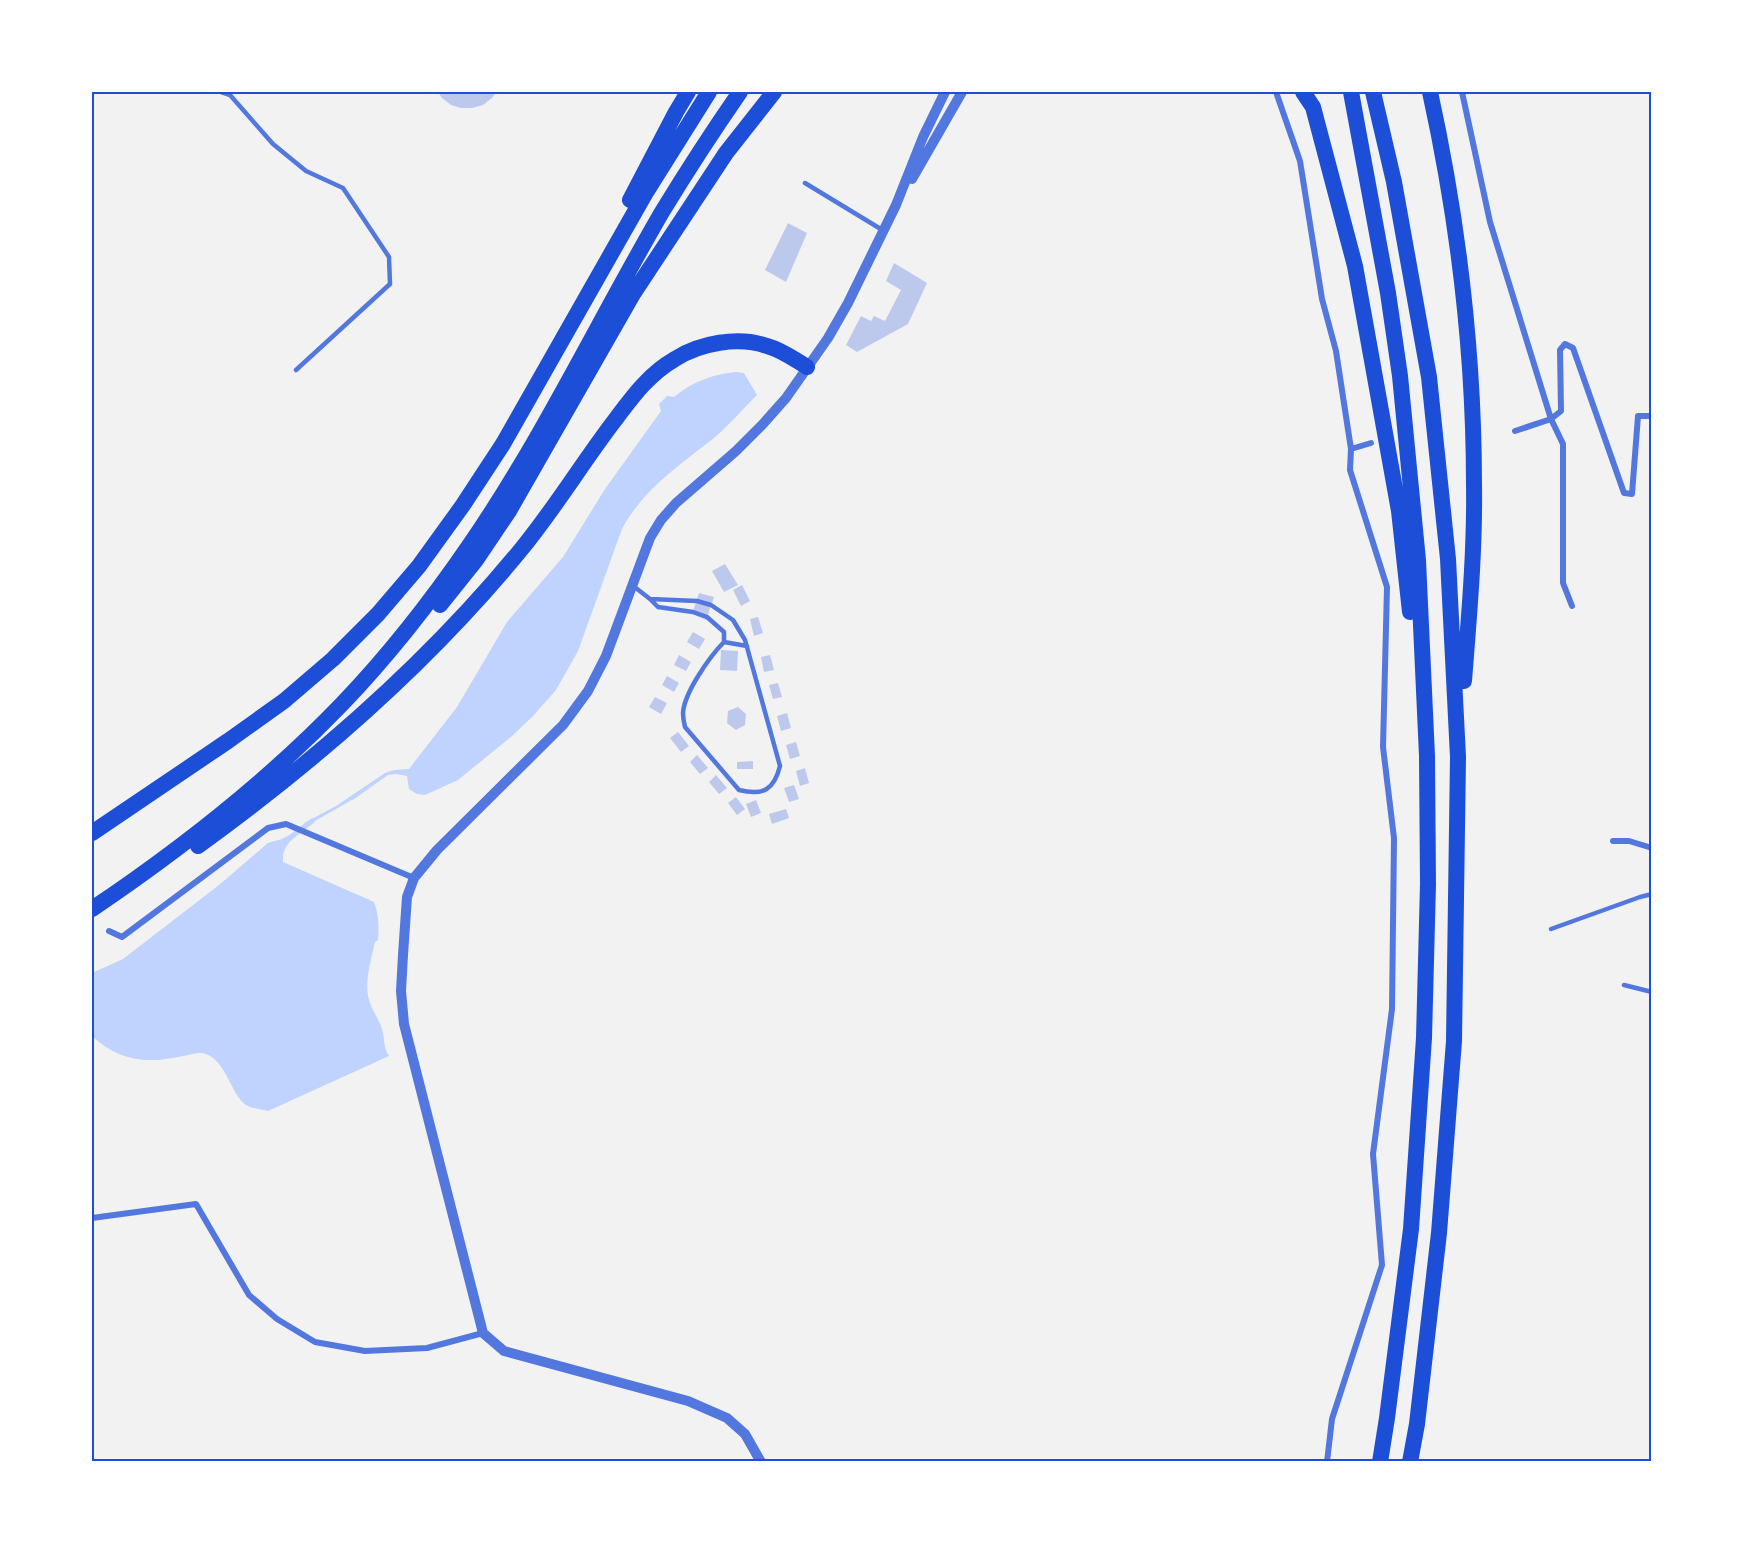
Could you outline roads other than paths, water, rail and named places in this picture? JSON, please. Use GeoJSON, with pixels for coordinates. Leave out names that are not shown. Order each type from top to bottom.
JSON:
{"type":"FeatureCollection","features":[{"type":"Feature","properties":{"kind":"highway"},"geometry":{"type":"LineString","coordinates":[[540,381],[688,92]]}},
{"type":"Feature","properties":{"kind":"highway"},"geometry":{"type":"LineString","coordinates":[[92,833],[284,701],[333,659],[378,614],[419,566],[464,505],[503,444],[645,194],[709,92]]}},
{"type":"Feature","properties":{"kind":"highway"},"geometry":{"type":"LineString","coordinates":[[342,704],[433,597],[472,542],[549,418],[663,212],[740,92]]}},
{"type":"Feature","properties":{"kind":"highway"},"geometry":{"type":"LineString","coordinates":[[92,909],[235,804],[396,654],[440,605],[476,560],[509,511],[633,294],[726,153],[774,92]]}},
{"type":"Feature","properties":{"kind":"highway"},"geometry":{"type":"LineString","coordinates":[[1303,92],[1313,107],[1355,266],[1399,511],[1427,756]]}},
{"type":"Feature","properties":{"kind":"highway"},"geometry":{"type":"LineString","coordinates":[[1351,92],[1388,293],[1400,376],[1418,560],[1427,756],[1428,884],[1424,1050],[1411,1229],[1380,1461]]}},
{"type":"Feature","properties":{"kind":"highway"},"geometry":{"type":"LineString","coordinates":[[1373,92],[1394,182],[1429,377],[1448,559],[1458,757],[1453,1052],[1439,1233],[1410,1461]]}},
{"type":"Feature","properties":{"kind":"highway"},"geometry":{"type":"LineString","coordinates":[[1430,92],[1442,147],[1458,248],[1469,357],[1474,473],[1472,575],[1458,757]]}},
{"type":"Feature","properties":{"kind":"highway"},"geometry":{"type":"LineString","coordinates":[[92,918],[242,815],[348,728],[416,666],[521,551],[605,433],[641,386],[658,369],[677,357],[699,348],[743,342],[766,345],[786,353],[807,367]]}},
{"type":"Feature","properties":{"kind":"street"},"geometry":{"type":"LineString","coordinates":[[761,1461],[745,1434],[727,1418],[688,1401],[504,1350],[483,1333],[404,1024],[401,991],[407,897],[414,878],[437,850],[563,725],[588,691],[602,664],[650,538],[662,520],[676,502],[736,451],[763,424],[786,398],[828,338],[884,231],[923,137],[945,92]]}},
{"type":"Feature","properties":{"kind":"street"},"geometry":{"type":"LineString","coordinates":[[896,205],[962,92]]}},
{"type":"Feature","properties":{"kind":"street"},"geometry":{"type":"LineString","coordinates":[[1276,92],[1300,161],[1322,298],[1336,351],[1351,449],[1350,470],[1387,586],[1383,747],[1394,838],[1392,1009],[1373,1154],[1382,1265],[1332,1419],[1327,1461]]}},
{"type":"Feature","properties":{"kind":"street"},"geometry":{"type":"LineString","coordinates":[[1461,92],[1490,222],[1551,419],[1563,444],[1563,583],[1572,606]]}},
{"type":"Feature","properties":{"kind":"street"},"geometry":{"type":"LineString","coordinates":[[1515,431],[1551,419],[1561,411],[1560,350],[1565,344],[1573,348],[1624,494],[1632,494],[1638,416],[1652,416]]}},
{"type":"Feature","properties":{"kind":"street"},"geometry":{"type":"LineString","coordinates":[[1351,449],[1371,443]]}},
{"type":"Feature","properties":{"kind":"street"},"geometry":{"type":"LineString","coordinates":[[109,932],[122,937],[268,828],[286,824],[414,878]]}},
{"type":"Feature","properties":{"kind":"street"},"geometry":{"type":"LineString","coordinates":[[1612,841],[1629,841],[1652,848]]}},
{"type":"Feature","properties":{"kind":"street"},"geometry":{"type":"LineString","coordinates":[[92,1218],[196,1204],[249,1295],[277,1318],[315,1342],[365,1351],[427,1348],[483,1333]]}},
{"type":"Feature","properties":{"kind":"lane"},"geometry":{"type":"LineString","coordinates":[[221,92],[230,95],[273,144],[306,171],[344,188],[389,257],[390,284],[296,370]]}},
{"type":"Feature","properties":{"kind":"lane"},"geometry":{"type":"LineString","coordinates":[[805,183],[884,231]]}},
{"type":"Feature","properties":{"kind":"lane"},"geometry":{"type":"LineString","coordinates":[[632,585],[658,607],[693,612],[707,617],[724,632],[723,642],[709,658],[685,702],[683,714],[685,728],[739,790],[752,794],[768,789],[777,780],[780,766],[747,646],[733,620],[711,605],[650,599]]}},
{"type":"Feature","properties":{"kind":"lane"},"geometry":{"type":"LineString","coordinates":[[723,642],[747,646]]}},
{"type":"Feature","properties":{"kind":"lane"},"geometry":{"type":"LineString","coordinates":[[1551,929],[1652,894]]}},
{"type":"Feature","properties":{"kind":"lane"},"geometry":{"type":"LineString","coordinates":[[1624,985],[1652,992]]}},
{"type":"Feature","properties":{"kind":"water"},"geometry":{"type":"Polygon","coordinates":[[[736,372],[744,373],[757,395],[714,438],[675,468],[640,502],[622,529],[578,651],[556,690],[533,716],[458,780],[425,795],[417,794],[409,789],[407,776],[388,775],[357,797],[308,825],[304,823],[336,806],[385,773],[409,769],[457,707],[507,622],[563,557],[605,489],[661,411],[659,404],[667,396],[674,397],[703,380],[736,372]]]}},
{"type":"Feature","properties":{"kind":"water"},"geometry":{"type":"Polygon","coordinates":[[[293,833],[297,835],[286,847],[283,862],[374,902],[378,921],[378,940],[375,942],[367,988],[370,1003],[381,1025],[389,1056],[268,1111],[246,1105],[236,1094],[219,1064],[206,1054],[196,1053],[166,1059],[143,1060],[122,1055],[92,1036],[92,973],[123,959],[219,885],[268,843],[293,833]]]}},
{"type":"Feature","properties":{"kind":"waterway"},"geometry":{"type":"LineString","coordinates":[[291,837],[312,821]]}}]}
